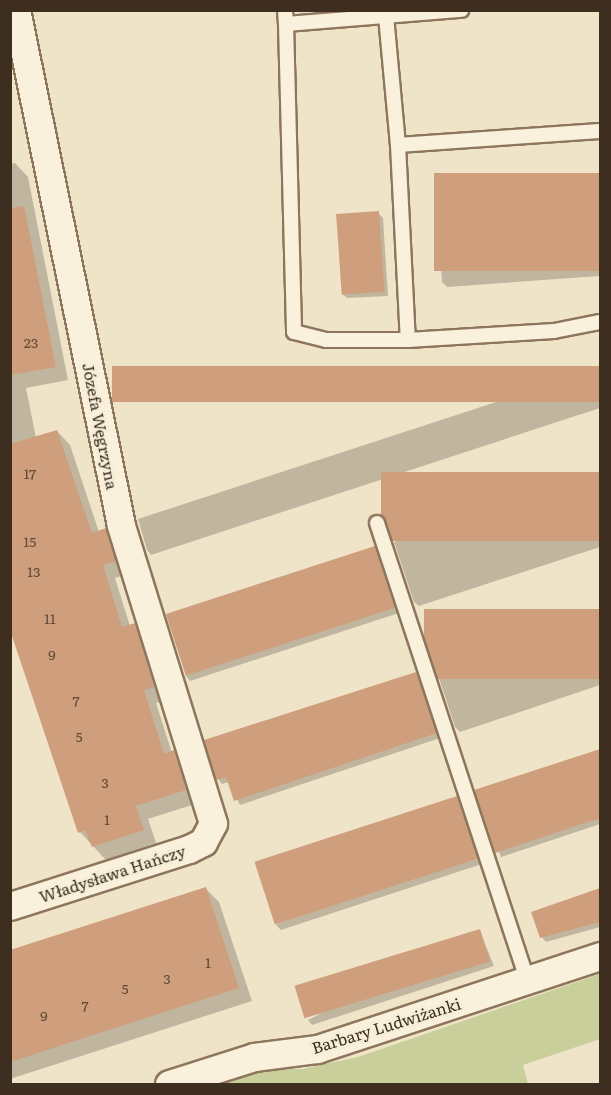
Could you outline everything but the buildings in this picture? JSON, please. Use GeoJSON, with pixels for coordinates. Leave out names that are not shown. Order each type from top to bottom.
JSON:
{"type":"FeatureCollection","features":[{"type":"Feature","properties":{"kind":"street","name":"Józefa Węgrzyna"},"geometry":{"type":"LineString","coordinates":[[16,10],[121,525],[210,804],[211,834]]}},
{"type":"Feature","properties":{"kind":"street","name":"Władysława Hańczy"},"geometry":{"type":"LineString","coordinates":[[10,906],[189,849],[211,834]]}},
{"type":"Feature","properties":{"kind":"street","name":"Barbary Ludwiżanki"},"geometry":{"type":"LineString","coordinates":[[169,1084],[254,1057],[317,1049],[600,956]]}},
{"type":"Feature","properties":{"kind":"lane"},"geometry":{"type":"LineString","coordinates":[[461,10],[386,16],[285,17],[294,332],[326,340],[408,340],[554,331],[600,322]]}},
{"type":"Feature","properties":{"kind":"lane"},"geometry":{"type":"LineString","coordinates":[[386,16],[398,145],[408,340]]}},
{"type":"Feature","properties":{"kind":"lane"},"geometry":{"type":"LineString","coordinates":[[398,145],[600,131]]}},
{"type":"Feature","properties":{"kind":"lane"},"geometry":{"type":"LineString","coordinates":[[377,523],[527,979]]}},
{"type":"Feature","properties":{"kind":"green space"},"geometry":{"type":"Polygon","coordinates":[[[600,974],[600,1039],[523,1065],[528,1084],[208,1084],[250,1068],[302,1069],[358,1057],[600,974]]]}}]}
